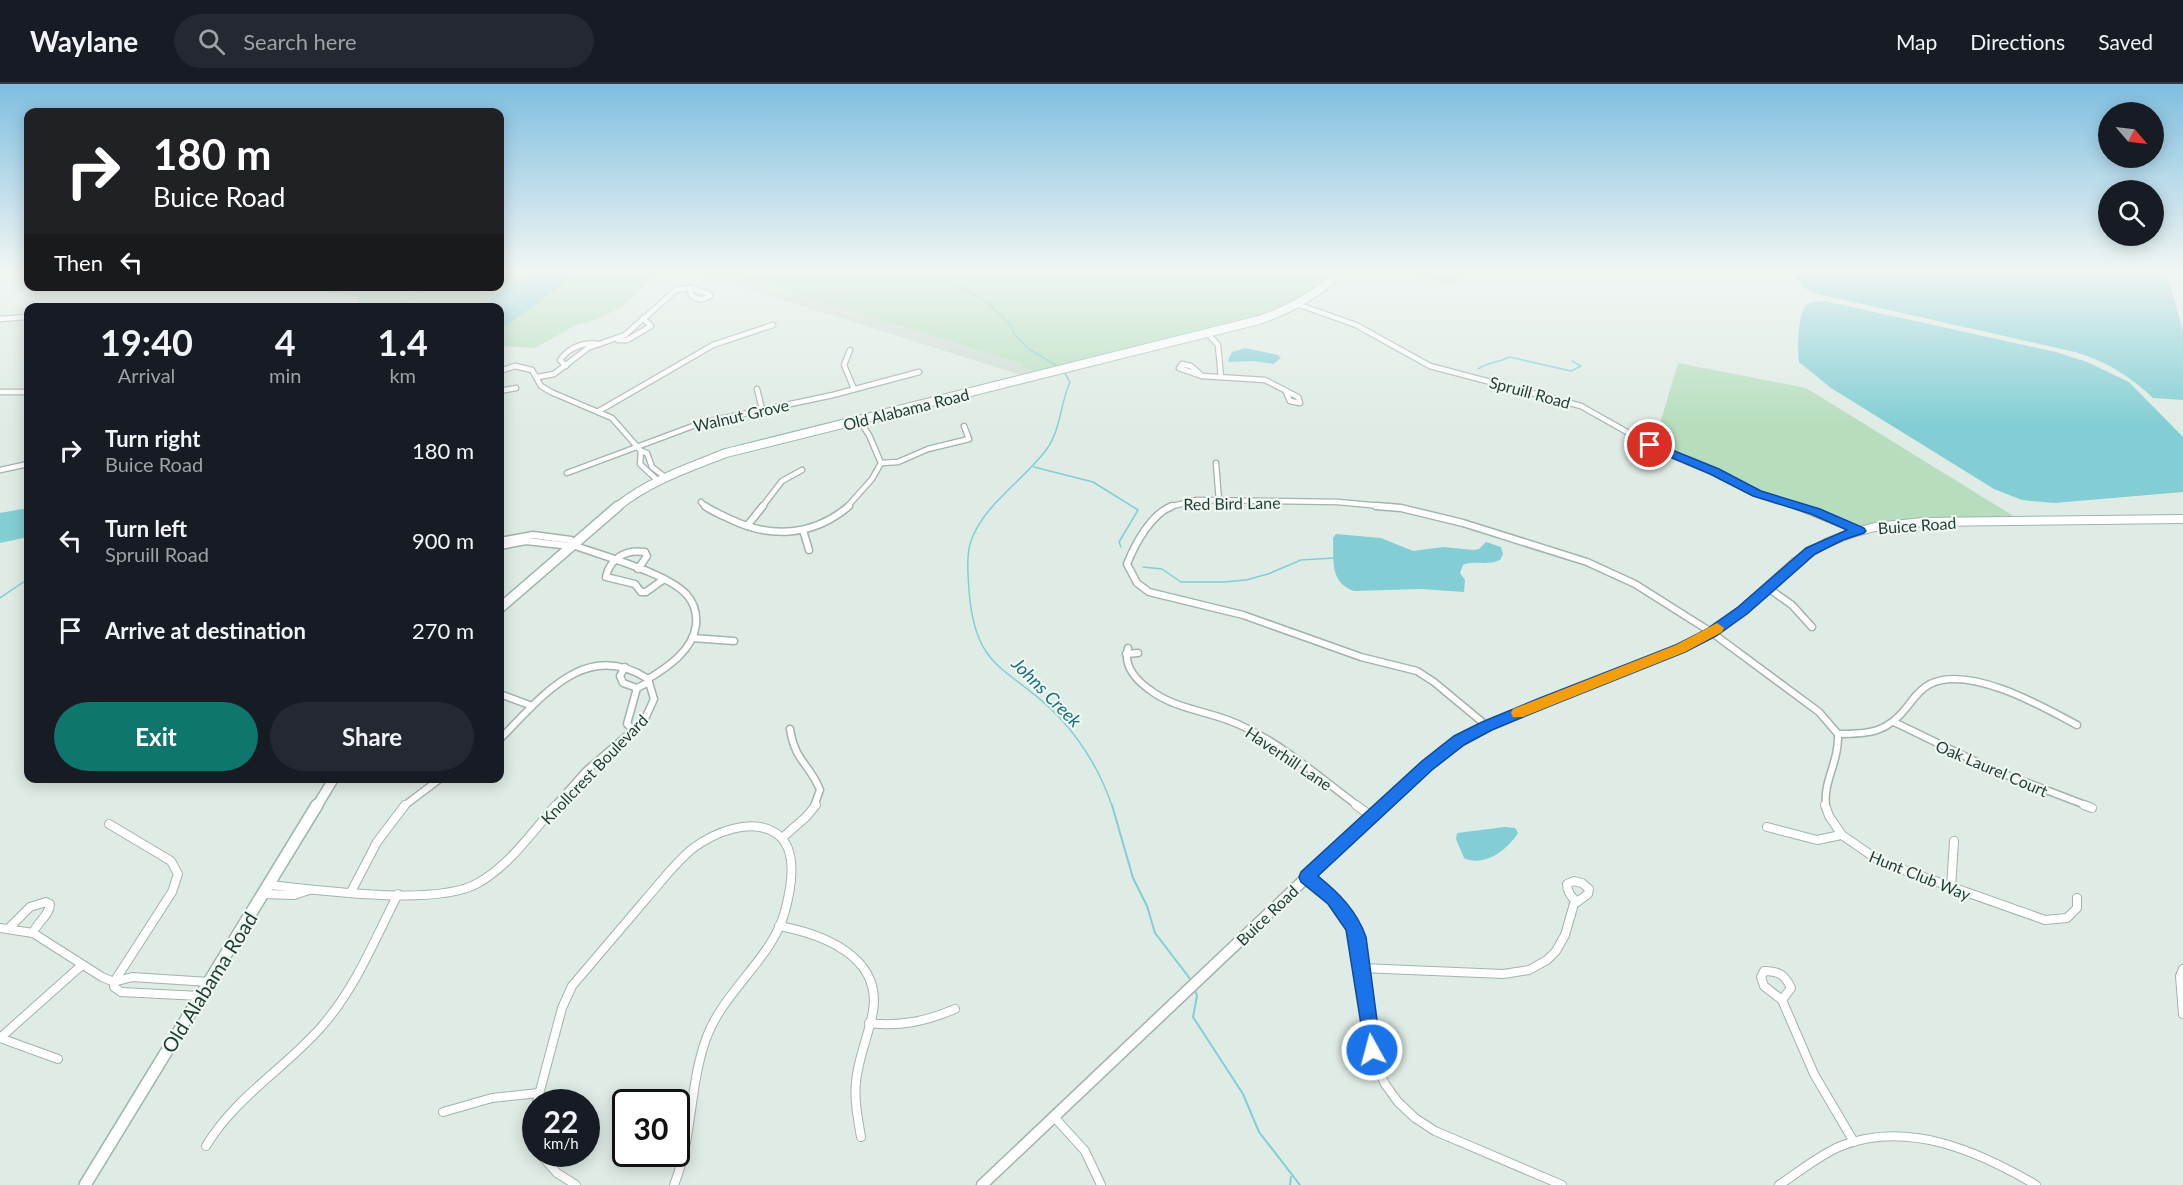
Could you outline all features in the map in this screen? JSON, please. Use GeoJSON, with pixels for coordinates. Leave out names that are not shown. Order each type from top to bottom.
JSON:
{"type":"FeatureCollection","features":[{"type":"Feature","properties":{"kind":"main road","name":"Old Alabama Road"},"geometry":{"type":"LineString","coordinates":[[504,605],[619,504],[661,479],[726,453],[1254,321]]}},
{"type":"Feature","properties":{"kind":"main road","name":"Old Alabama Road"},"geometry":{"type":"LineString","coordinates":[[85,1185],[331,783]]}},
{"type":"Feature","properties":{"kind":"street"},"geometry":{"type":"LineString","coordinates":[[538,377],[554,374],[582,352],[625,335],[639,321]]}},
{"type":"Feature","properties":{"kind":"street"},"geometry":{"type":"LineString","coordinates":[[611,340],[627,340],[651,326],[646,321]]}},
{"type":"Feature","properties":{"kind":"street","name":"Spruill Road"},"geometry":{"type":"LineString","coordinates":[[1346,321],[1430,366],[1581,406],[1650,445],[1714,471],[1757,493],[1816,511],[1860,531]]}},
{"type":"Feature","properties":{"kind":"street"},"geometry":{"type":"LineString","coordinates":[[599,411],[713,345],[773,325]]}},
{"type":"Feature","properties":{"kind":"street"},"geometry":{"type":"LineString","coordinates":[[1208,334],[1218,346],[1221,377]]}},
{"type":"Feature","properties":{"kind":"street"},"geometry":{"type":"LineString","coordinates":[[567,366],[560,360],[564,353],[585,343],[600,344]]}},
{"type":"Feature","properties":{"kind":"street"},"geometry":{"type":"LineString","coordinates":[[850,350],[844,357],[843,370],[854,389]]}},
{"type":"Feature","properties":{"kind":"street"},"geometry":{"type":"LineString","coordinates":[[504,369],[511,366],[532,370],[541,386],[599,411],[617,422],[640,449],[647,453],[652,467],[661,479]]}},
{"type":"Feature","properties":{"kind":"street","name":"Walnut Grove"},"geometry":{"type":"LineString","coordinates":[[567,473],[640,449],[701,423],[919,372]]}},
{"type":"Feature","properties":{"kind":"street"},"geometry":{"type":"LineString","coordinates":[[1202,376],[1261,379],[1278,385],[1286,392]]}},
{"type":"Feature","properties":{"kind":"street"},"geometry":{"type":"LineString","coordinates":[[504,390],[516,388]]}},
{"type":"Feature","properties":{"kind":"street"},"geometry":{"type":"LineString","coordinates":[[757,389],[762,409]]}},
{"type":"Feature","properties":{"kind":"street"},"geometry":{"type":"LineString","coordinates":[[0,392],[24,392]]}},
{"type":"Feature","properties":{"kind":"street"},"geometry":{"type":"LineString","coordinates":[[701,502],[707,508],[747,526],[772,533],[803,530],[823,524],[847,509],[874,479],[881,463],[869,435],[859,420]]}},
{"type":"Feature","properties":{"kind":"street"},"geometry":{"type":"LineString","coordinates":[[881,463],[898,462],[928,449],[969,439],[964,426]]}},
{"type":"Feature","properties":{"kind":"street"},"geometry":{"type":"LineString","coordinates":[[640,449],[638,457],[640,464],[661,479]]}},
{"type":"Feature","properties":{"kind":"street"},"geometry":{"type":"LineString","coordinates":[[1216,463],[1219,501]]}},
{"type":"Feature","properties":{"kind":"street"},"geometry":{"type":"LineString","coordinates":[[0,470],[24,465]]}},
{"type":"Feature","properties":{"kind":"street"},"geometry":{"type":"LineString","coordinates":[[747,526],[761,512],[780,481],[802,470]]}},
{"type":"Feature","properties":{"kind":"street","name":"Red Bird Lane"},"geometry":{"type":"LineString","coordinates":[[1487,726],[1434,682],[1417,671],[1361,657],[1243,615],[1149,592],[1137,583],[1130,573],[1128,559],[1135,545],[1161,511],[1185,502],[1361,503],[1443,517],[1565,554],[1605,569],[1661,598],[1711,632]]}},
{"type":"Feature","properties":{"kind":"street","name":"Buice Road"},"geometry":{"type":"LineString","coordinates":[[982,1185],[1371,816],[1440,754],[1459,741],[1487,726],[1680,649],[1711,632],[1742,610],[1811,551],[1838,537],[1894,524],[1923,522],[2183,519]]}},
{"type":"Feature","properties":{"kind":"street"},"geometry":{"type":"LineString","coordinates":[[803,530],[809,550]]}},
{"type":"Feature","properties":{"kind":"street"},"geometry":{"type":"LineString","coordinates":[[504,540],[533,535],[554,540],[564,547],[573,545],[664,579],[680,588],[694,603],[696,615],[692,638],[675,661],[637,688],[627,724],[635,731]]}},
{"type":"Feature","properties":{"kind":"street"},"geometry":{"type":"LineString","coordinates":[[504,545],[526,541],[554,540]]}},
{"type":"Feature","properties":{"kind":"street"},"geometry":{"type":"LineString","coordinates":[[638,569],[647,556],[645,552],[631,550],[614,560],[606,577],[635,584],[641,592],[646,592],[664,579]]}},
{"type":"Feature","properties":{"kind":"street"},"geometry":{"type":"LineString","coordinates":[[1768,588],[1792,605],[1812,627]]}},
{"type":"Feature","properties":{"kind":"street"},"geometry":{"type":"LineString","coordinates":[[1711,632],[1819,712],[1838,734],[1870,732],[1894,722],[1920,691],[1944,679],[1970,681],[1987,686],[2077,725]]}},
{"type":"Feature","properties":{"kind":"street"},"geometry":{"type":"LineString","coordinates":[[692,638],[734,641]]}},
{"type":"Feature","properties":{"kind":"street","name":"Haverhill Lane"},"geometry":{"type":"LineString","coordinates":[[1138,653],[1127,651],[1130,670],[1151,692],[1167,700],[1224,718],[1255,732],[1371,816]]}},
{"type":"Feature","properties":{"kind":"street"},"geometry":{"type":"LineString","coordinates":[[504,735],[559,681],[570,675],[597,666],[625,667],[640,673],[648,681]]}},
{"type":"Feature","properties":{"kind":"street"},"geometry":{"type":"LineString","coordinates":[[625,667],[620,676],[623,683],[637,688]]}},
{"type":"Feature","properties":{"kind":"street","name":"Knollcrest Boulevard"},"geometry":{"type":"LineString","coordinates":[[266,889],[294,894],[313,889],[432,896],[455,893],[492,874],[586,771],[635,731],[651,710],[654,699],[648,681]]}},
{"type":"Feature","properties":{"kind":"street"},"geometry":{"type":"LineString","coordinates":[[504,696],[532,706]]}},
{"type":"Feature","properties":{"kind":"street","name":"Oak Laurel Court"},"geometry":{"type":"LineString","coordinates":[[1894,722],[2012,778],[2092,808]]}},
{"type":"Feature","properties":{"kind":"street"},"geometry":{"type":"LineString","coordinates":[[782,838],[812,810],[818,802],[821,790],[818,779],[793,750],[790,729]]}},
{"type":"Feature","properties":{"kind":"street","name":"Hunt Club Way"},"geometry":{"type":"LineString","coordinates":[[1838,734],[1838,754],[1825,792],[1825,802],[1830,817],[1841,835],[1863,852],[1881,862],[2020,914],[2045,920],[2072,916],[2077,908],[2077,898]]}},
{"type":"Feature","properties":{"kind":"street"},"geometry":{"type":"LineString","coordinates":[[351,892],[376,843],[395,814],[411,798],[432,783]]}},
{"type":"Feature","properties":{"kind":"street"},"geometry":{"type":"LineString","coordinates":[[109,824],[171,861],[178,874],[172,892],[114,982],[114,987],[121,992],[200,996]]}},
{"type":"Feature","properties":{"kind":"street"},"geometry":{"type":"LineString","coordinates":[[1767,827],[1817,840],[1841,835]]}},
{"type":"Feature","properties":{"kind":"street"},"geometry":{"type":"LineString","coordinates":[[540,1089],[562,1008],[572,986],[687,853],[710,837],[739,828],[763,828],[782,838],[789,847],[792,864],[787,901],[779,926],[725,999],[712,1022],[700,1058],[685,1150],[674,1185]]}},
{"type":"Feature","properties":{"kind":"street"},"geometry":{"type":"LineString","coordinates":[[1951,888],[1954,841]]}},
{"type":"Feature","properties":{"kind":"street"},"geometry":{"type":"LineString","coordinates":[[1307,877],[1334,899],[1348,916],[1357,937],[1375,1062],[1385,1086],[1402,1108],[1435,1131],[1562,1185]]}},
{"type":"Feature","properties":{"kind":"street"},"geometry":{"type":"LineString","coordinates":[[206,1146],[213,1131],[225,1117],[304,1045],[337,1010],[398,894]]}},
{"type":"Feature","properties":{"kind":"street"},"geometry":{"type":"LineString","coordinates":[[4,928],[30,907],[46,902],[50,904],[50,909],[35,927],[33,933]]}},
{"type":"Feature","properties":{"kind":"street"},"geometry":{"type":"LineString","coordinates":[[1362,968],[1503,974],[1529,970],[1547,960],[1560,946],[1576,902]]}},
{"type":"Feature","properties":{"kind":"street"},"geometry":{"type":"LineString","coordinates":[[779,926],[818,935],[865,964],[873,975],[876,988],[856,1083],[856,1105],[861,1137]]}},
{"type":"Feature","properties":{"kind":"street"},"geometry":{"type":"LineString","coordinates":[[4,928],[33,933],[82,965],[114,982],[132,977],[208,982]]}},
{"type":"Feature","properties":{"kind":"street"},"geometry":{"type":"LineString","coordinates":[[58,1059],[0,1038],[82,965]]}},
{"type":"Feature","properties":{"kind":"street"},"geometry":{"type":"LineString","coordinates":[[2183,969],[2181,986],[2183,1014]]}},
{"type":"Feature","properties":{"kind":"street"},"geometry":{"type":"LineString","coordinates":[[1783,1001],[1809,1069],[1854,1142]]}},
{"type":"Feature","properties":{"kind":"street"},"geometry":{"type":"LineString","coordinates":[[869,1023],[891,1027],[909,1026],[955,1009]]}},
{"type":"Feature","properties":{"kind":"street"},"geometry":{"type":"LineString","coordinates":[[443,1112],[492,1098],[522,1095]]}},
{"type":"Feature","properties":{"kind":"street"},"geometry":{"type":"LineString","coordinates":[[1055,1118],[1085,1151],[1101,1185]]}},
{"type":"Feature","properties":{"kind":"street"},"geometry":{"type":"LineString","coordinates":[[1779,1185],[1827,1153],[1854,1142],[1881,1137],[1911,1138],[1940,1143],[1997,1163],[2036,1185]]}},
{"type":"Feature","properties":{"kind":"street"},"geometry":{"type":"LineString","coordinates":[[552,1167],[576,1185]]}},
{"type":"Feature","properties":{"kind":"shaded area"},"geometry":{"type":"Polygon","coordinates":[[[851,321],[885,321],[1023,364],[1048,374],[1031,378],[851,321]]]}},
{"type":"Feature","properties":{"kind":"green space"},"geometry":{"type":"Polygon","coordinates":[[[591,321],[576,325],[535,348],[504,346],[504,322],[591,321]]]}},
{"type":"Feature","properties":{"kind":"green space"},"geometry":{"type":"Polygon","coordinates":[[[885,321],[1254,321],[1215,334],[1162,348],[1092,362],[1047,376],[1022,367],[1023,364],[885,321]]]}},
{"type":"Feature","properties":{"kind":"green space"},"geometry":{"type":"Polygon","coordinates":[[[1678,363],[1806,388],[2015,517],[1881,525],[1863,529],[1751,493],[1704,467],[1653,447],[1678,363]]]}},
{"type":"Feature","properties":{"kind":"water"},"geometry":{"type":"Polygon","coordinates":[[[504,321],[512,321],[504,327],[504,321]]]}},
{"type":"Feature","properties":{"kind":"water"},"geometry":{"type":"Polygon","coordinates":[[[1800,321],[1917,321],[2056,352],[2087,362],[2129,382],[2183,437],[2183,492],[2054,503],[2022,500],[1994,489],[1831,388],[1799,362],[1800,321]]]}},
{"type":"Feature","properties":{"kind":"water"},"geometry":{"type":"Polygon","coordinates":[[[1939,321],[2180,321],[2183,330],[2183,400],[2153,398],[2117,370],[2075,352],[1939,321]]]}},
{"type":"Feature","properties":{"kind":"water"},"geometry":{"type":"Polygon","coordinates":[[[1245,348],[1278,355],[1281,358],[1273,364],[1254,361],[1229,362],[1232,352],[1245,348]]]}},
{"type":"Feature","properties":{"kind":"water"},"geometry":{"type":"Polygon","coordinates":[[[24,509],[24,538],[0,543],[0,513],[24,509]]]}},
{"type":"Feature","properties":{"kind":"water"},"geometry":{"type":"Polygon","coordinates":[[[1336,534],[1381,538],[1413,551],[1443,547],[1474,550],[1479,549],[1486,542],[1501,547],[1503,554],[1500,560],[1495,562],[1463,565],[1460,573],[1465,580],[1464,592],[1421,589],[1354,591],[1340,582],[1334,569],[1333,538],[1336,534]]]}},
{"type":"Feature","properties":{"kind":"water"},"geometry":{"type":"Polygon","coordinates":[[[1505,827],[1515,828],[1518,833],[1502,851],[1479,861],[1464,858],[1456,839],[1457,833],[1505,827]]]}},
{"type":"Feature","properties":{"kind":"waterway","name":"Johns Creek"},"geometry":{"type":"LineString","coordinates":[[1007,321],[1015,335],[1029,349],[1059,367]]}},
{"type":"Feature","properties":{"kind":"waterway"},"geometry":{"type":"LineString","coordinates":[[1478,369],[1509,357],[1571,371],[1581,366],[1572,361]]}},
{"type":"Feature","properties":{"kind":"waterway","name":"Johns Creek"},"geometry":{"type":"LineString","coordinates":[[1064,372],[1070,382],[1051,442],[1037,461],[985,515],[971,541],[968,559],[969,590],[973,617],[979,638],[987,654],[998,666],[1042,700],[1068,727],[1091,759],[1112,806]]}},
{"type":"Feature","properties":{"kind":"waterway"},"geometry":{"type":"LineString","coordinates":[[1034,467],[1093,482],[1138,510],[1119,542],[1121,547]]}},
{"type":"Feature","properties":{"kind":"waterway"},"geometry":{"type":"LineString","coordinates":[[1143,567],[1162,569],[1181,582],[1224,582],[1246,580],[1268,574],[1301,560],[1334,558]]}},
{"type":"Feature","properties":{"kind":"waterway"},"geometry":{"type":"LineString","coordinates":[[0,598],[24,582]]}},
{"type":"Feature","properties":{"kind":"waterway","name":"Johns Creek"},"geometry":{"type":"LineString","coordinates":[[1112,805],[1133,878],[1147,906],[1155,933],[1191,980]]}},
{"type":"Feature","properties":{"kind":"waterway","name":"Johns Creek"},"geometry":{"type":"LineString","coordinates":[[1195,990],[1197,996],[1193,1017],[1243,1094],[1259,1132],[1300,1185]]}},
{"type":"Feature","properties":{"kind":"waterway","name":"Johns Creek"},"geometry":{"type":"LineString","coordinates":[[1290,1185],[1291,1177]]}},
{"type":"Feature","properties":{"kind":"slow traffic"},"geometry":{"type":"LineString","coordinates":[[1518,713],[1680,649],[1717,628]]}},
{"type":"Feature","properties":{"kind":"route"},"geometry":{"type":"LineString","coordinates":[[1372,1050],[1354,927],[1334,899],[1307,877],[1427,765],[1459,741],[1487,726],[1625,669],[1680,649],[1729,620],[1795,562],[1811,551],[1838,537],[1860,531],[1816,511],[1749,490],[1714,471],[1650,445]]}}]}
